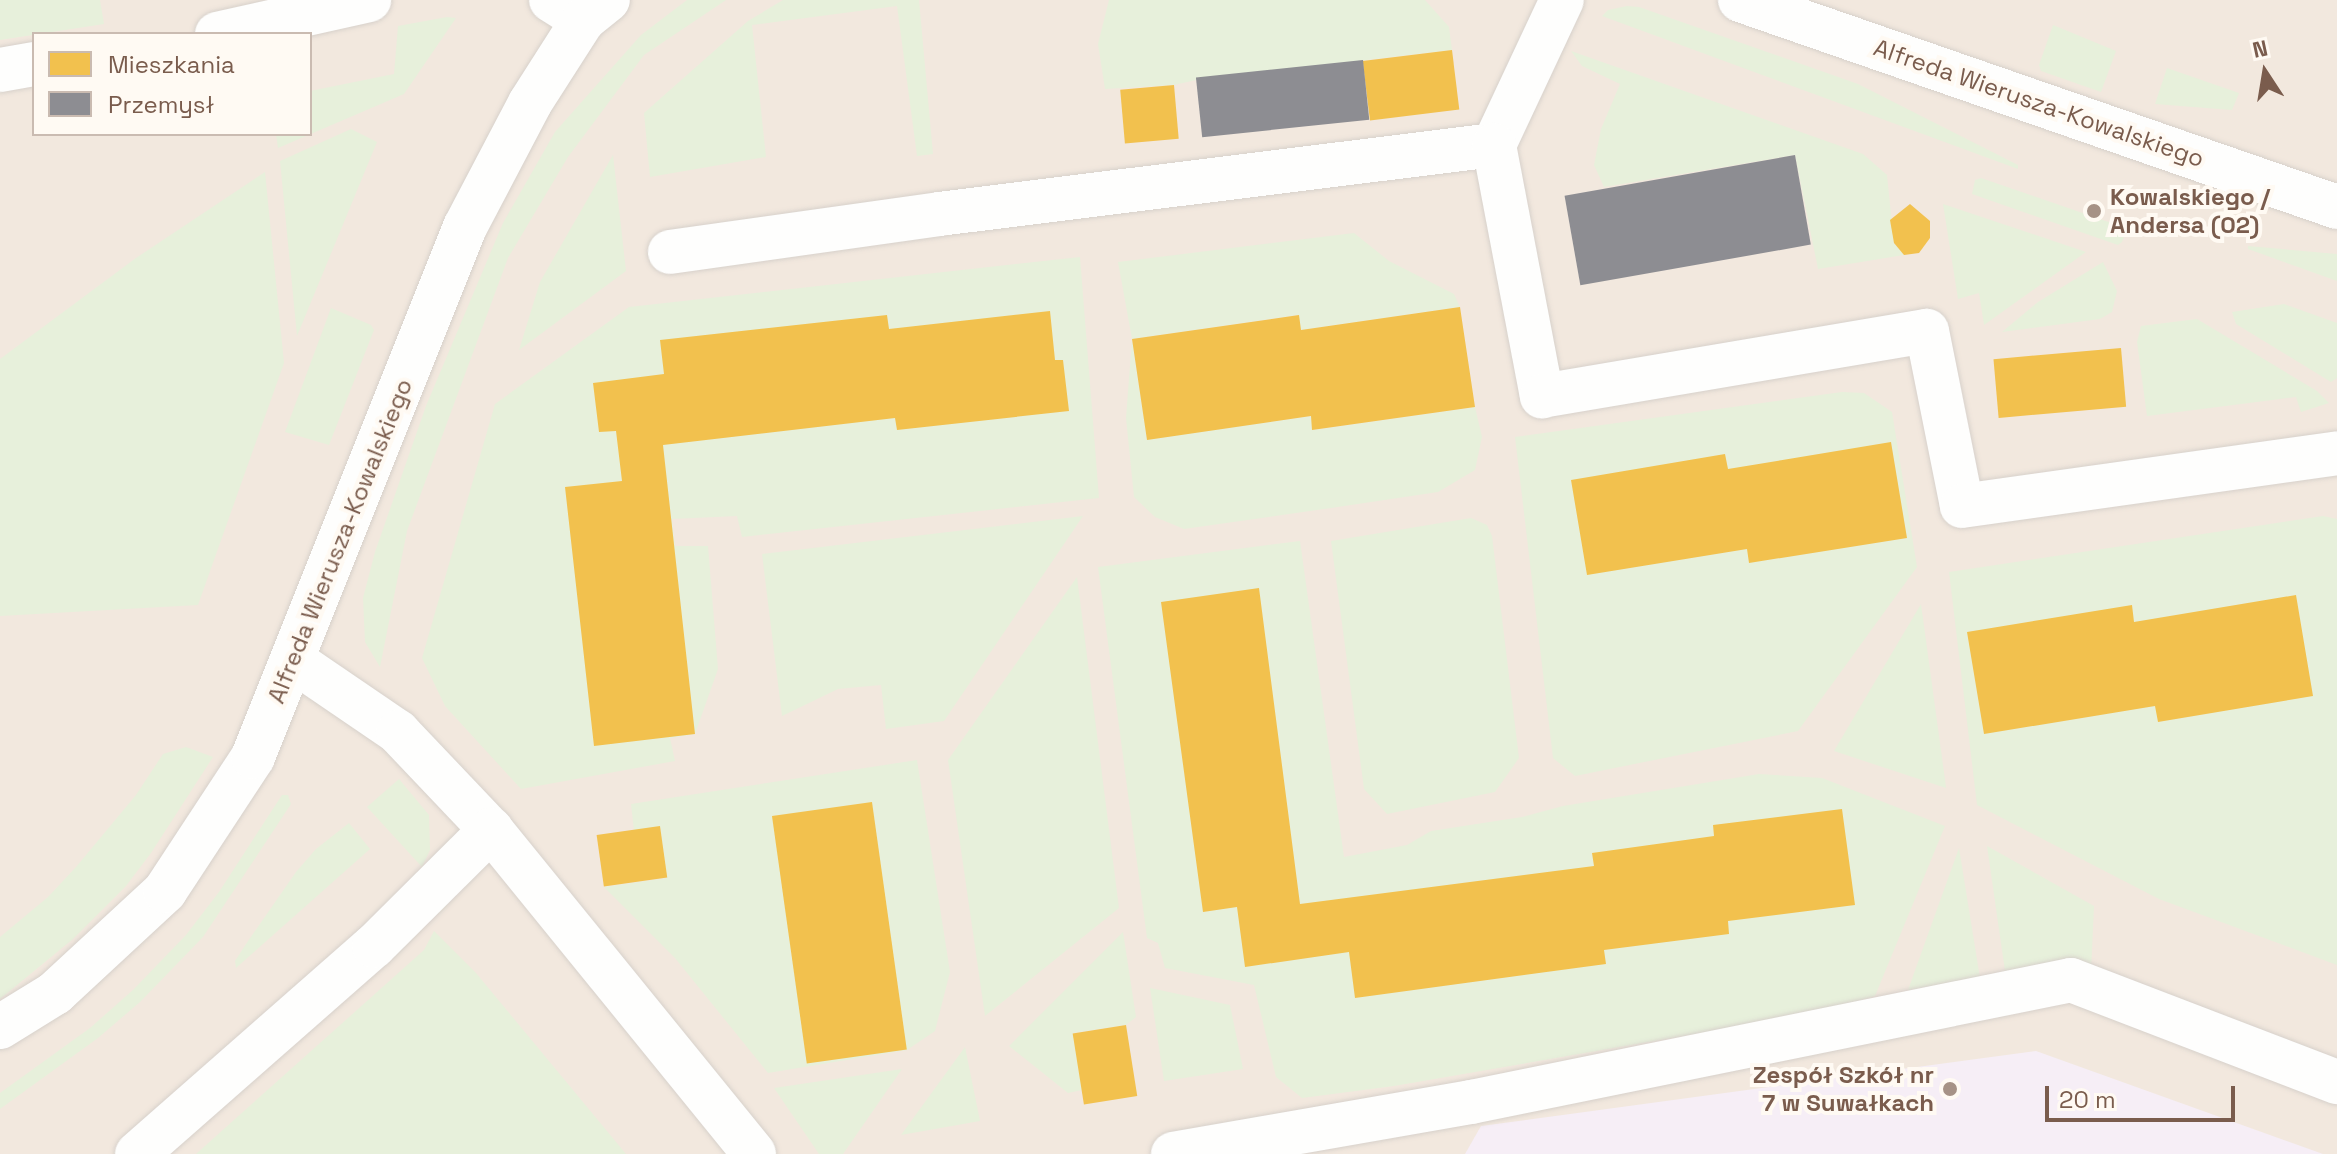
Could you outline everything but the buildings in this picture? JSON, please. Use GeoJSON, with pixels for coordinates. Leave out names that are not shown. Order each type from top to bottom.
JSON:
{"type":"FeatureCollection","features":[{"type":"Feature","properties":{"kind":"street"},"geometry":{"type":"LineString","coordinates":[[226,32],[369,0]]}},
{"type":"Feature","properties":{"kind":"street"},"geometry":{"type":"LineString","coordinates":[[1562,0],[1494,145],[1542,396],[1927,331],[1962,506],[2337,453]]}},
{"type":"Feature","properties":{"kind":"street","name":"Alfreda Wierusza-Kowalskiego"},"geometry":{"type":"LineString","coordinates":[[1740,0],[2337,207]]}},
{"type":"Feature","properties":{"kind":"street","name":"Alfreda Wierusza-Kowalskiego"},"geometry":{"type":"LineString","coordinates":[[0,1027],[55,993],[165,891],[253,757],[294,661],[465,227],[581,7]]}},
{"type":"Feature","properties":{"kind":"street"},"geometry":{"type":"LineString","coordinates":[[0,70],[32,64]]}},
{"type":"Feature","properties":{"kind":"street"},"geometry":{"type":"LineString","coordinates":[[670,252],[939,214],[1494,145]]}},
{"type":"Feature","properties":{"kind":"street"},"geometry":{"type":"LineString","coordinates":[[294,661],[398,732],[491,830],[754,1154]]}},
{"type":"Feature","properties":{"kind":"street"},"geometry":{"type":"LineString","coordinates":[[137,1154],[374,946],[491,830]]}},
{"type":"Feature","properties":{"kind":"street"},"geometry":{"type":"LineString","coordinates":[[1173,1154],[1471,1102],[2071,980],[2337,1082]]}},
{"type":"Feature","properties":{"kind":"shaded area"},"geometry":{"type":"Polygon","coordinates":[[[0,0],[2337,0],[2337,1154],[0,1154],[0,0]]]}},
{"type":"Feature","properties":{"kind":"shaded area","name":"Zespół Szkół nr 7 w Suwałkach"},"geometry":{"type":"Polygon","coordinates":[[[2036,1051],[2323,1154],[1465,1154],[1481,1126],[2036,1051]]]}},
{"type":"Feature","properties":{"kind":"green space"},"geometry":{"type":"Polygon","coordinates":[[[0,0],[100,0],[104,24],[32,32],[32,35],[0,40],[0,0]]]}},
{"type":"Feature","properties":{"kind":"green space"},"geometry":{"type":"Polygon","coordinates":[[[687,0],[726,0],[644,55],[568,157],[508,258],[407,531],[380,667],[365,642],[363,598],[375,552],[426,406],[503,223],[555,132],[641,35],[687,0]]]}},
{"type":"Feature","properties":{"kind":"green space"},"geometry":{"type":"Polygon","coordinates":[[[783,0],[919,0],[933,154],[917,156],[897,6],[752,25],[766,157],[650,177],[644,113],[748,21],[783,0]]]}},
{"type":"Feature","properties":{"kind":"green space"},"geometry":{"type":"Polygon","coordinates":[[[1109,0],[1425,0],[1449,27],[1452,50],[1174,85],[1105,89],[1098,44],[1109,0]]]}},
{"type":"Feature","properties":{"kind":"green space"},"geometry":{"type":"Polygon","coordinates":[[[1639,7],[1858,84],[2018,165],[2018,169],[1602,16],[1608,10],[1639,7]]]}},
{"type":"Feature","properties":{"kind":"green space"},"geometry":{"type":"Polygon","coordinates":[[[456,18],[404,94],[312,133],[312,91],[394,74],[398,26],[456,18]]]}},
{"type":"Feature","properties":{"kind":"green space"},"geometry":{"type":"Polygon","coordinates":[[[2053,25],[2116,51],[2101,92],[2041,71],[2039,65],[2053,25]]]}},
{"type":"Feature","properties":{"kind":"green space"},"geometry":{"type":"Polygon","coordinates":[[[1571,51],[1863,154],[1887,175],[1894,243],[1904,255],[1818,269],[1795,155],[1604,187],[1594,165],[1601,129],[1620,84],[1582,66],[1571,51]]]}},
{"type":"Feature","properties":{"kind":"green space"},"geometry":{"type":"Polygon","coordinates":[[[2167,68],[2239,93],[2232,110],[2155,104],[2167,68]]]}},
{"type":"Feature","properties":{"kind":"green space"},"geometry":{"type":"Polygon","coordinates":[[[351,129],[377,142],[297,336],[280,161],[351,129]]]}},
{"type":"Feature","properties":{"kind":"green space"},"geometry":{"type":"Polygon","coordinates":[[[276,136],[306,136],[278,148],[276,136]]]}},
{"type":"Feature","properties":{"kind":"green space"},"geometry":{"type":"Polygon","coordinates":[[[613,155],[626,271],[519,350],[540,282],[613,155]]]}},
{"type":"Feature","properties":{"kind":"green space"},"geometry":{"type":"Polygon","coordinates":[[[265,172],[284,363],[198,605],[0,616],[0,359],[136,258],[265,172]]]}},
{"type":"Feature","properties":{"kind":"green space"},"geometry":{"type":"Polygon","coordinates":[[[1981,178],[2123,227],[2126,232],[2122,242],[2118,245],[1972,194],[1975,180],[1981,178]]]}},
{"type":"Feature","properties":{"kind":"green space"},"geometry":{"type":"Polygon","coordinates":[[[1943,204],[2086,252],[1984,325],[1979,293],[1958,299],[1943,204]]]}},
{"type":"Feature","properties":{"kind":"green space"},"geometry":{"type":"Polygon","coordinates":[[[1354,233],[1389,261],[1454,294],[1460,307],[1301,330],[1298,315],[1132,339],[1118,262],[1354,233]]]}},
{"type":"Feature","properties":{"kind":"green space"},"geometry":{"type":"Polygon","coordinates":[[[2248,246],[2337,254],[2337,281],[2248,249],[2248,246]]]}},
{"type":"Feature","properties":{"kind":"green space"},"geometry":{"type":"Polygon","coordinates":[[[1080,257],[1099,498],[742,537],[737,516],[672,519],[675,546],[708,546],[718,669],[695,734],[670,738],[675,761],[521,789],[445,706],[422,658],[495,404],[629,307],[1080,257]]]}},
{"type":"Feature","properties":{"kind":"green space"},"geometry":{"type":"Polygon","coordinates":[[[2103,262],[2117,291],[2112,312],[2100,319],[2002,332],[2038,302],[2103,262]]]}},
{"type":"Feature","properties":{"kind":"green space"},"geometry":{"type":"Polygon","coordinates":[[[2284,304],[2337,323],[2337,378],[2331,382],[2236,324],[2232,312],[2284,304]]]}},
{"type":"Feature","properties":{"kind":"green space"},"geometry":{"type":"Polygon","coordinates":[[[331,308],[371,325],[374,330],[329,445],[285,432],[331,308]]]}},
{"type":"Feature","properties":{"kind":"green space"},"geometry":{"type":"Polygon","coordinates":[[[2197,319],[2317,391],[2329,403],[2301,412],[2296,397],[2147,416],[2137,342],[2141,326],[2197,319]]]}},
{"type":"Feature","properties":{"kind":"green space"},"geometry":{"type":"Polygon","coordinates":[[[1132,339],[1147,439],[1311,416],[1313,430],[1475,407],[1482,437],[1475,470],[1438,492],[1184,529],[1155,517],[1134,497],[1126,418],[1132,339]]]}},
{"type":"Feature","properties":{"kind":"green space"},"geometry":{"type":"Polygon","coordinates":[[[1842,392],[1864,393],[1892,412],[1917,567],[1798,731],[1575,776],[1553,758],[1515,437],[1842,392]]]}},
{"type":"Feature","properties":{"kind":"green space"},"geometry":{"type":"Polygon","coordinates":[[[1083,516],[944,721],[886,729],[881,685],[838,689],[782,716],[762,554],[1083,516]]]}},
{"type":"Feature","properties":{"kind":"green space"},"geometry":{"type":"Polygon","coordinates":[[[2323,516],[2337,519],[2337,965],[2159,899],[1977,805],[1949,572],[2323,516]]]}},
{"type":"Feature","properties":{"kind":"green space"},"geometry":{"type":"Polygon","coordinates":[[[1471,518],[1487,525],[1492,536],[1519,758],[1495,792],[1387,814],[1364,789],[1331,541],[1471,518]]]}},
{"type":"Feature","properties":{"kind":"green space"},"geometry":{"type":"Polygon","coordinates":[[[1300,541],[1344,857],[1407,845],[1431,831],[1522,817],[1563,806],[1759,774],[1822,778],[1945,826],[1875,996],[1822,1012],[1394,1086],[1302,1098],[1276,1077],[1254,985],[1165,968],[1158,943],[1147,938],[1098,567],[1300,541]]]}},
{"type":"Feature","properties":{"kind":"green space"},"geometry":{"type":"Polygon","coordinates":[[[1077,577],[1119,908],[985,1016],[948,760],[1077,577]]]}},
{"type":"Feature","properties":{"kind":"green space"},"geometry":{"type":"Polygon","coordinates":[[[1921,604],[1946,787],[1946,788],[1834,751],[1921,604]]]}},
{"type":"Feature","properties":{"kind":"green space"},"geometry":{"type":"Polygon","coordinates":[[[186,747],[213,757],[151,853],[126,886],[73,939],[0,999],[0,937],[48,897],[76,867],[136,795],[163,754],[186,747]]]}},
{"type":"Feature","properties":{"kind":"green space"},"geometry":{"type":"Polygon","coordinates":[[[917,760],[950,972],[935,1031],[907,1050],[768,1073],[675,958],[604,887],[667,878],[660,827],[634,831],[631,804],[917,760]]]}},
{"type":"Feature","properties":{"kind":"green space"},"geometry":{"type":"Polygon","coordinates":[[[399,779],[429,815],[430,850],[422,867],[367,807],[399,779]]]}},
{"type":"Feature","properties":{"kind":"green space"},"geometry":{"type":"Polygon","coordinates":[[[282,795],[288,795],[291,804],[203,937],[140,1002],[98,1038],[0,1109],[0,1093],[90,1028],[133,990],[186,935],[219,892],[282,795]]]}},
{"type":"Feature","properties":{"kind":"green space"},"geometry":{"type":"Polygon","coordinates":[[[349,823],[370,849],[236,968],[235,961],[296,872],[316,849],[349,823]]]}},
{"type":"Feature","properties":{"kind":"green space"},"geometry":{"type":"Polygon","coordinates":[[[1987,846],[2094,906],[2091,972],[2005,971],[1987,846]]]}},
{"type":"Feature","properties":{"kind":"green space"},"geometry":{"type":"Polygon","coordinates":[[[1959,848],[1980,978],[1908,990],[1959,848]]]}},
{"type":"Feature","properties":{"kind":"green space"},"geometry":{"type":"Polygon","coordinates":[[[434,931],[476,973],[626,1154],[196,1154],[424,950],[434,931]]]}},
{"type":"Feature","properties":{"kind":"green space"},"geometry":{"type":"Polygon","coordinates":[[[1123,932],[1136,1017],[1126,1025],[1073,1033],[1082,1090],[1068,1093],[1009,1046],[1123,932]]]}},
{"type":"Feature","properties":{"kind":"green space"},"geometry":{"type":"Polygon","coordinates":[[[1150,988],[1230,1005],[1243,1069],[1164,1081],[1150,988]]]}},
{"type":"Feature","properties":{"kind":"green space"},"geometry":{"type":"Polygon","coordinates":[[[965,1047],[980,1121],[901,1135],[965,1047]]]}},
{"type":"Feature","properties":{"kind":"green space"},"geometry":{"type":"Polygon","coordinates":[[[902,1069],[843,1154],[819,1154],[774,1088],[902,1069]]]}},
{"type":"Feature","properties":{"kind":"place","name":"Kowalskiego / Andersa (02)"},"geometry":{"type":"Point","coordinates":[2094,211]}},
{"type":"Feature","properties":{"kind":"place","name":"Zespół Szkół nr 7 w Suwałkach"},"geometry":{"type":"Point","coordinates":[1950,1089]}}]}
